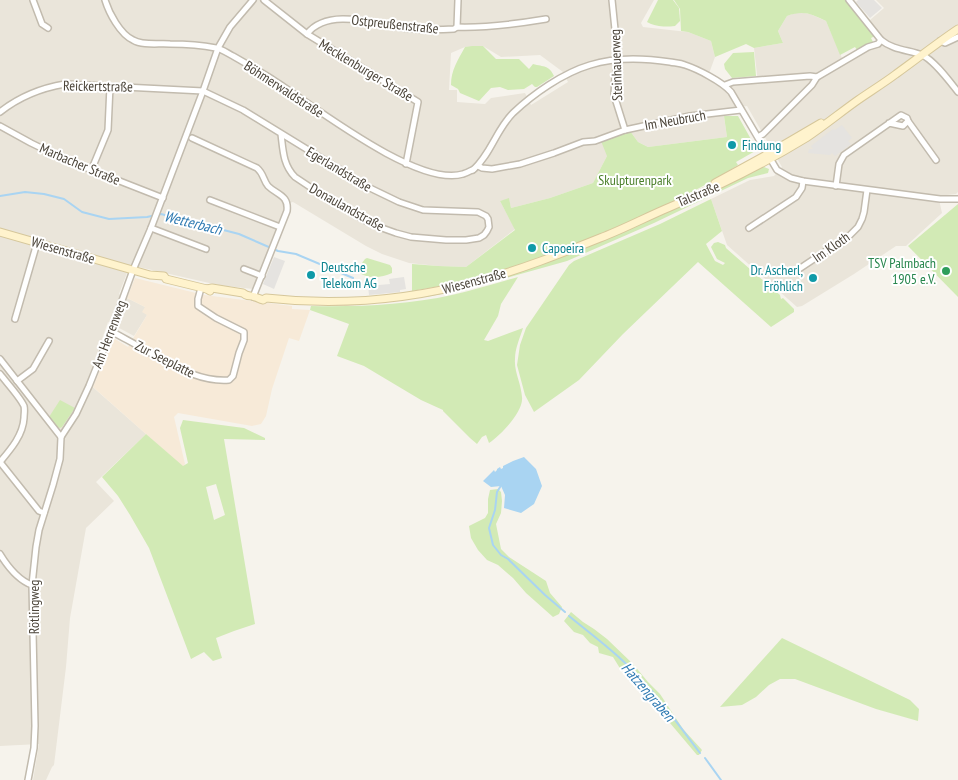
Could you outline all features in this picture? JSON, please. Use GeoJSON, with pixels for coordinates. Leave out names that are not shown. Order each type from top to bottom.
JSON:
{"type":"FeatureCollection","features":[{"type":"Feature","properties":{"kind":"main road","name":"Talstraße"},"geometry":{"type":"LineString","coordinates":[[670,206],[813,133],[958,29]]}},
{"type":"Feature","properties":{"kind":"main road","name":"Wiesenstraße"},"geometry":{"type":"LineString","coordinates":[[0,232],[155,276],[158,279],[243,293],[263,300],[266,298],[318,301],[373,300],[423,293],[500,275],[602,237],[670,206]]}},
{"type":"Feature","properties":{"kind":"street"},"geometry":{"type":"LineString","coordinates":[[33,0],[42,24],[48,28]]}},
{"type":"Feature","properties":{"kind":"street","name":"Böhmerwaldstraße"},"geometry":{"type":"LineString","coordinates":[[105,0],[118,25],[135,42],[191,44],[218,48],[275,81],[391,157],[428,172],[450,175],[463,175],[475,168]]}},
{"type":"Feature","properties":{"kind":"street","name":"Am Herrenweg"},"geometry":{"type":"LineString","coordinates":[[61,437],[81,404],[112,331],[133,270],[163,198],[218,48],[230,27],[253,0]]}},
{"type":"Feature","properties":{"kind":"street","name":"Mecklenburger Straße"},"geometry":{"type":"LineString","coordinates":[[264,0],[307,34],[418,102],[406,164]]}},
{"type":"Feature","properties":{"kind":"street","name":"Ostpreußenstraße"},"geometry":{"type":"LineString","coordinates":[[457,27],[458,0]]}},
{"type":"Feature","properties":{"kind":"street","name":"Steinhauerweg"},"geometry":{"type":"LineString","coordinates":[[612,0],[618,59],[614,95],[624,130]]}},
{"type":"Feature","properties":{"kind":"street"},"geometry":{"type":"LineString","coordinates":[[849,0],[881,40],[887,45],[926,57],[943,73],[958,92]]}},
{"type":"Feature","properties":{"kind":"street","name":"Ostpreußenstraße"},"geometry":{"type":"LineString","coordinates":[[307,34],[312,28],[321,24],[347,19],[428,30],[494,26],[546,20]]}},
{"type":"Feature","properties":{"kind":"street","name":"Talstraße"},"geometry":{"type":"LineString","coordinates":[[940,41],[946,43],[958,37]]}},
{"type":"Feature","properties":{"kind":"street"},"geometry":{"type":"LineString","coordinates":[[758,137],[812,85],[817,77],[868,47],[878,44],[881,40]]}},
{"type":"Feature","properties":{"kind":"street"},"geometry":{"type":"LineString","coordinates":[[475,168],[483,160],[511,114],[533,95],[558,79],[591,64],[618,59],[658,60],[683,64],[725,85],[731,92],[776,170],[791,178],[867,190],[940,199],[958,199]]}},
{"type":"Feature","properties":{"kind":"street"},"geometry":{"type":"LineString","coordinates":[[725,85],[732,82],[817,77]]}},
{"type":"Feature","properties":{"kind":"street","name":"Reickertstraße"},"geometry":{"type":"LineString","coordinates":[[0,112],[25,96],[48,87],[65,84],[203,91]]}},
{"type":"Feature","properties":{"kind":"street"},"geometry":{"type":"LineString","coordinates":[[91,171],[108,130],[110,86]]}},
{"type":"Feature","properties":{"kind":"street","name":"Egerlandstraße"},"geometry":{"type":"LineString","coordinates":[[203,91],[242,110],[370,188],[399,202],[423,210],[469,211],[478,212],[486,216]]}},
{"type":"Feature","properties":{"kind":"street","name":"Im Neubruch"},"geometry":{"type":"LineString","coordinates":[[475,168],[492,169],[520,164],[624,130],[690,116],[741,110]]}},
{"type":"Feature","properties":{"kind":"street"},"geometry":{"type":"LineString","coordinates":[[836,186],[839,164],[844,156],[901,115],[907,118],[936,160]]}},
{"type":"Feature","properties":{"kind":"street"},"geometry":{"type":"LineString","coordinates":[[890,123],[903,126],[908,121]]}},
{"type":"Feature","properties":{"kind":"street","name":"Marbacher Straße"},"geometry":{"type":"LineString","coordinates":[[0,126],[46,151],[91,171],[163,198]]}},
{"type":"Feature","properties":{"kind":"street","name":"Donaulandstraße"},"geometry":{"type":"LineString","coordinates":[[281,134],[283,155],[286,164],[295,177],[346,210],[382,228],[411,237],[466,240],[479,238],[488,232],[489,223],[486,216]]}},
{"type":"Feature","properties":{"kind":"street"},"geometry":{"type":"LineString","coordinates":[[192,138],[257,168],[262,172],[268,186],[285,198],[288,204],[274,246],[252,296]]}},
{"type":"Feature","properties":{"kind":"street"},"geometry":{"type":"LineString","coordinates":[[749,228],[796,198],[802,188],[803,181]]}},
{"type":"Feature","properties":{"kind":"street","name":"Im Kloth"},"geometry":{"type":"LineString","coordinates":[[796,271],[850,236],[858,227],[864,212],[867,190]]}},
{"type":"Feature","properties":{"kind":"street"},"geometry":{"type":"LineString","coordinates":[[210,200],[280,227]]}},
{"type":"Feature","properties":{"kind":"street"},"geometry":{"type":"LineString","coordinates":[[151,228],[206,249]]}},
{"type":"Feature","properties":{"kind":"street"},"geometry":{"type":"LineString","coordinates":[[15,319],[37,243]]}},
{"type":"Feature","properties":{"kind":"street"},"geometry":{"type":"LineString","coordinates":[[244,269],[262,276]]}},
{"type":"Feature","properties":{"kind":"street","name":"Zur Seeplatte"},"geometry":{"type":"LineString","coordinates":[[112,331],[196,376],[229,380],[233,376],[244,340],[244,332],[216,318],[198,306],[198,300],[204,288]]}},
{"type":"Feature","properties":{"kind":"street"},"geometry":{"type":"LineString","coordinates":[[17,381],[33,369],[49,341]]}},
{"type":"Feature","properties":{"kind":"street"},"geometry":{"type":"LineString","coordinates":[[0,359],[61,437]]}},
{"type":"Feature","properties":{"kind":"street"},"geometry":{"type":"LineString","coordinates":[[0,374],[24,406],[22,432],[0,462],[39,512],[44,513]]}},
{"type":"Feature","properties":{"kind":"street","name":"Rötlingweg"},"geometry":{"type":"LineString","coordinates":[[28,780],[34,748],[35,726],[32,585],[36,547],[44,513],[54,486],[60,459],[61,437]]}},
{"type":"Feature","properties":{"kind":"street"},"geometry":{"type":"LineString","coordinates":[[0,554],[17,575],[26,583],[32,585]]}},
{"type":"Feature","properties":{"kind":"shaded area"},"geometry":{"type":"Polygon","coordinates":[[[0,0],[654,0],[641,23],[643,27],[688,32],[711,41],[715,57],[707,79],[720,87],[758,83],[754,48],[783,43],[778,31],[787,16],[798,12],[810,14],[826,21],[845,65],[871,49],[879,47],[883,39],[870,20],[884,8],[876,0],[958,0],[958,192],[956,194],[938,195],[942,213],[906,246],[896,246],[802,306],[797,307],[727,245],[711,199],[750,180],[774,176],[782,167],[747,106],[723,110],[727,137],[648,147],[638,142],[628,125],[621,129],[593,183],[550,198],[511,208],[509,199],[500,201],[515,229],[466,267],[409,263],[382,254],[293,202],[285,204],[253,289],[218,285],[130,265],[119,294],[145,307],[147,315],[134,336],[108,322],[87,382],[146,434],[96,482],[114,501],[86,528],[70,618],[54,765],[46,780],[33,780],[39,744],[0,746],[0,0]],[[483,46],[465,47],[451,53],[449,90],[457,90],[457,102],[485,104],[491,98],[525,93],[531,105],[568,82],[563,72],[540,55],[501,57],[483,46]]]}},
{"type":"Feature","properties":{"kind":"shaded area"},"geometry":{"type":"Polygon","coordinates":[[[858,0],[874,0],[882,8],[870,18],[856,2],[858,0]]]}},
{"type":"Feature","properties":{"kind":"shaded area"},"geometry":{"type":"Polygon","coordinates":[[[842,125],[852,138],[848,141],[851,144],[835,156],[832,153],[830,155],[808,153],[809,149],[813,149],[811,146],[833,129],[835,130],[842,125]]]}},
{"type":"Feature","properties":{"kind":"shaded area"},"geometry":{"type":"Polygon","coordinates":[[[274,257],[285,261],[274,289],[263,284],[274,257]]]}},
{"type":"Feature","properties":{"kind":"shaded area"},"geometry":{"type":"Polygon","coordinates":[[[404,277],[406,289],[400,290],[400,292],[369,295],[368,286],[390,284],[389,279],[404,277]]]}},
{"type":"Feature","properties":{"kind":"shaded area"},"geometry":{"type":"Polygon","coordinates":[[[135,278],[204,295],[292,306],[292,309],[310,310],[299,341],[289,338],[272,389],[266,416],[261,424],[252,426],[178,413],[174,417],[185,464],[183,467],[93,387],[112,340],[115,339],[128,347],[147,315],[142,312],[145,307],[127,298],[135,278]]]}},
{"type":"Feature","properties":{"kind":"green space"},"geometry":{"type":"Polygon","coordinates":[[[658,0],[673,0],[679,8],[680,21],[675,26],[654,25],[647,22],[658,0]]]}},
{"type":"Feature","properties":{"kind":"green space"},"geometry":{"type":"Polygon","coordinates":[[[674,0],[846,0],[875,36],[871,38],[873,42],[857,50],[855,47],[840,55],[826,21],[812,15],[798,13],[787,16],[778,31],[783,43],[754,48],[746,44],[715,57],[711,41],[681,31],[680,9],[674,0]]]}},
{"type":"Feature","properties":{"kind":"green space"},"geometry":{"type":"Polygon","coordinates":[[[483,46],[496,59],[519,59],[529,69],[533,64],[546,67],[554,76],[537,87],[532,84],[524,89],[491,88],[479,101],[460,93],[458,89],[451,85],[454,70],[460,56],[465,47],[483,46]]]}},
{"type":"Feature","properties":{"kind":"green space"},"geometry":{"type":"Polygon","coordinates":[[[754,52],[756,76],[732,78],[725,69],[724,64],[733,53],[754,52]]]}},
{"type":"Feature","properties":{"kind":"green space","name":"Skulpturenpark"},"geometry":{"type":"Polygon","coordinates":[[[724,116],[738,116],[757,150],[736,162],[738,165],[713,181],[633,220],[540,258],[448,285],[412,291],[412,264],[466,267],[515,230],[500,201],[509,198],[511,208],[550,198],[593,183],[607,156],[601,141],[630,131],[638,142],[648,147],[727,137],[724,116]]]}},
{"type":"Feature","properties":{"kind":"green space"},"geometry":{"type":"Polygon","coordinates":[[[759,167],[769,169],[768,173],[748,178],[654,223],[567,261],[471,288],[426,297],[426,295],[528,268],[759,167]]]}},
{"type":"Feature","properties":{"kind":"green space"},"geometry":{"type":"Polygon","coordinates":[[[711,199],[722,231],[706,244],[715,261],[723,265],[725,263],[717,259],[711,247],[714,243],[718,242],[725,245],[726,248],[780,295],[781,299],[783,298],[794,309],[794,312],[771,327],[698,262],[623,334],[579,380],[534,412],[525,395],[517,365],[520,345],[526,328],[569,265],[574,261],[660,224],[711,199]]]}},
{"type":"Feature","properties":{"kind":"green space","name":"TSV Palmbach 1905 e.V."},"geometry":{"type":"Polygon","coordinates":[[[958,204],[958,297],[908,246],[958,204]]]}},
{"type":"Feature","properties":{"kind":"green space"},"geometry":{"type":"Polygon","coordinates":[[[367,258],[390,265],[392,273],[376,277],[359,273],[362,263],[367,258]]]}},
{"type":"Feature","properties":{"kind":"green space"},"geometry":{"type":"Polygon","coordinates":[[[518,277],[501,304],[498,316],[484,340],[488,341],[523,328],[515,359],[522,403],[516,416],[489,443],[486,435],[477,444],[443,410],[421,400],[364,366],[337,356],[349,324],[310,310],[311,306],[382,305],[417,301],[452,295],[518,277]]]}},
{"type":"Feature","properties":{"kind":"green space"},"geometry":{"type":"Polygon","coordinates":[[[60,400],[75,408],[60,428],[49,417],[60,400]]]}},
{"type":"Feature","properties":{"kind":"green space"},"geometry":{"type":"Polygon","coordinates":[[[183,420],[244,428],[265,438],[265,440],[224,439],[255,624],[216,638],[222,658],[213,661],[204,652],[191,659],[149,548],[118,496],[102,477],[146,434],[183,466],[188,463],[180,428],[183,420]],[[216,484],[206,487],[214,520],[225,515],[216,484]]]}},
{"type":"Feature","properties":{"kind":"green space"},"geometry":{"type":"Polygon","coordinates":[[[498,489],[501,492],[502,501],[501,513],[496,524],[501,549],[509,557],[546,581],[550,593],[562,607],[559,614],[553,617],[498,565],[487,560],[471,538],[469,526],[485,518],[488,513],[490,490],[498,489]]]}},
{"type":"Feature","properties":{"kind":"green space"},"geometry":{"type":"Polygon","coordinates":[[[571,612],[607,639],[660,694],[683,729],[702,750],[699,755],[670,723],[647,692],[621,670],[613,657],[599,653],[598,647],[590,643],[583,635],[574,632],[564,621],[571,612]]]}},
{"type":"Feature","properties":{"kind":"green space"},"geometry":{"type":"Polygon","coordinates":[[[782,638],[910,700],[919,709],[918,721],[876,709],[795,679],[780,679],[742,705],[720,707],[782,638]]]}},
{"type":"Feature","properties":{"kind":"water"},"geometry":{"type":"Polygon","coordinates":[[[524,457],[536,469],[542,486],[534,504],[521,513],[504,508],[505,495],[501,486],[491,487],[483,481],[494,470],[495,472],[500,467],[501,469],[503,466],[524,457]]]}},
{"type":"Feature","properties":{"kind":"waterway","name":"Wetterbach"},"geometry":{"type":"LineString","coordinates":[[0,196],[25,192],[44,194],[64,199],[82,212],[109,219],[147,217],[161,214],[239,234],[278,251],[296,254],[353,278]]}},
{"type":"Feature","properties":{"kind":"waterway","name":"Hatzengraben"},"geometry":{"type":"LineString","coordinates":[[502,484],[497,492],[495,510],[489,528],[493,545],[501,555],[508,559],[565,612]]}},
{"type":"Feature","properties":{"kind":"waterway","name":"Hatzengraben"},"geometry":{"type":"LineString","coordinates":[[569,616],[610,649],[644,682],[700,753]]}},
{"type":"Feature","properties":{"kind":"waterway","name":"Hatzengraben"},"geometry":{"type":"LineString","coordinates":[[705,758],[721,780]]}},
{"type":"Feature","properties":{"kind":"place","name":"Findung"},"geometry":{"type":"Point","coordinates":[732,145]}},
{"type":"Feature","properties":{"kind":"place","name":"Capoeira"},"geometry":{"type":"Point","coordinates":[532,248]}},
{"type":"Feature","properties":{"kind":"place","name":"TSV Palmbach 1905 e.V."},"geometry":{"type":"Point","coordinates":[946,271]}},
{"type":"Feature","properties":{"kind":"place","name":"Deutsche Telekom AG"},"geometry":{"type":"Point","coordinates":[311,275]}},
{"type":"Feature","properties":{"kind":"place","name":"Dr. Ascherl, Fröhlich"},"geometry":{"type":"Point","coordinates":[813,278]}}]}
